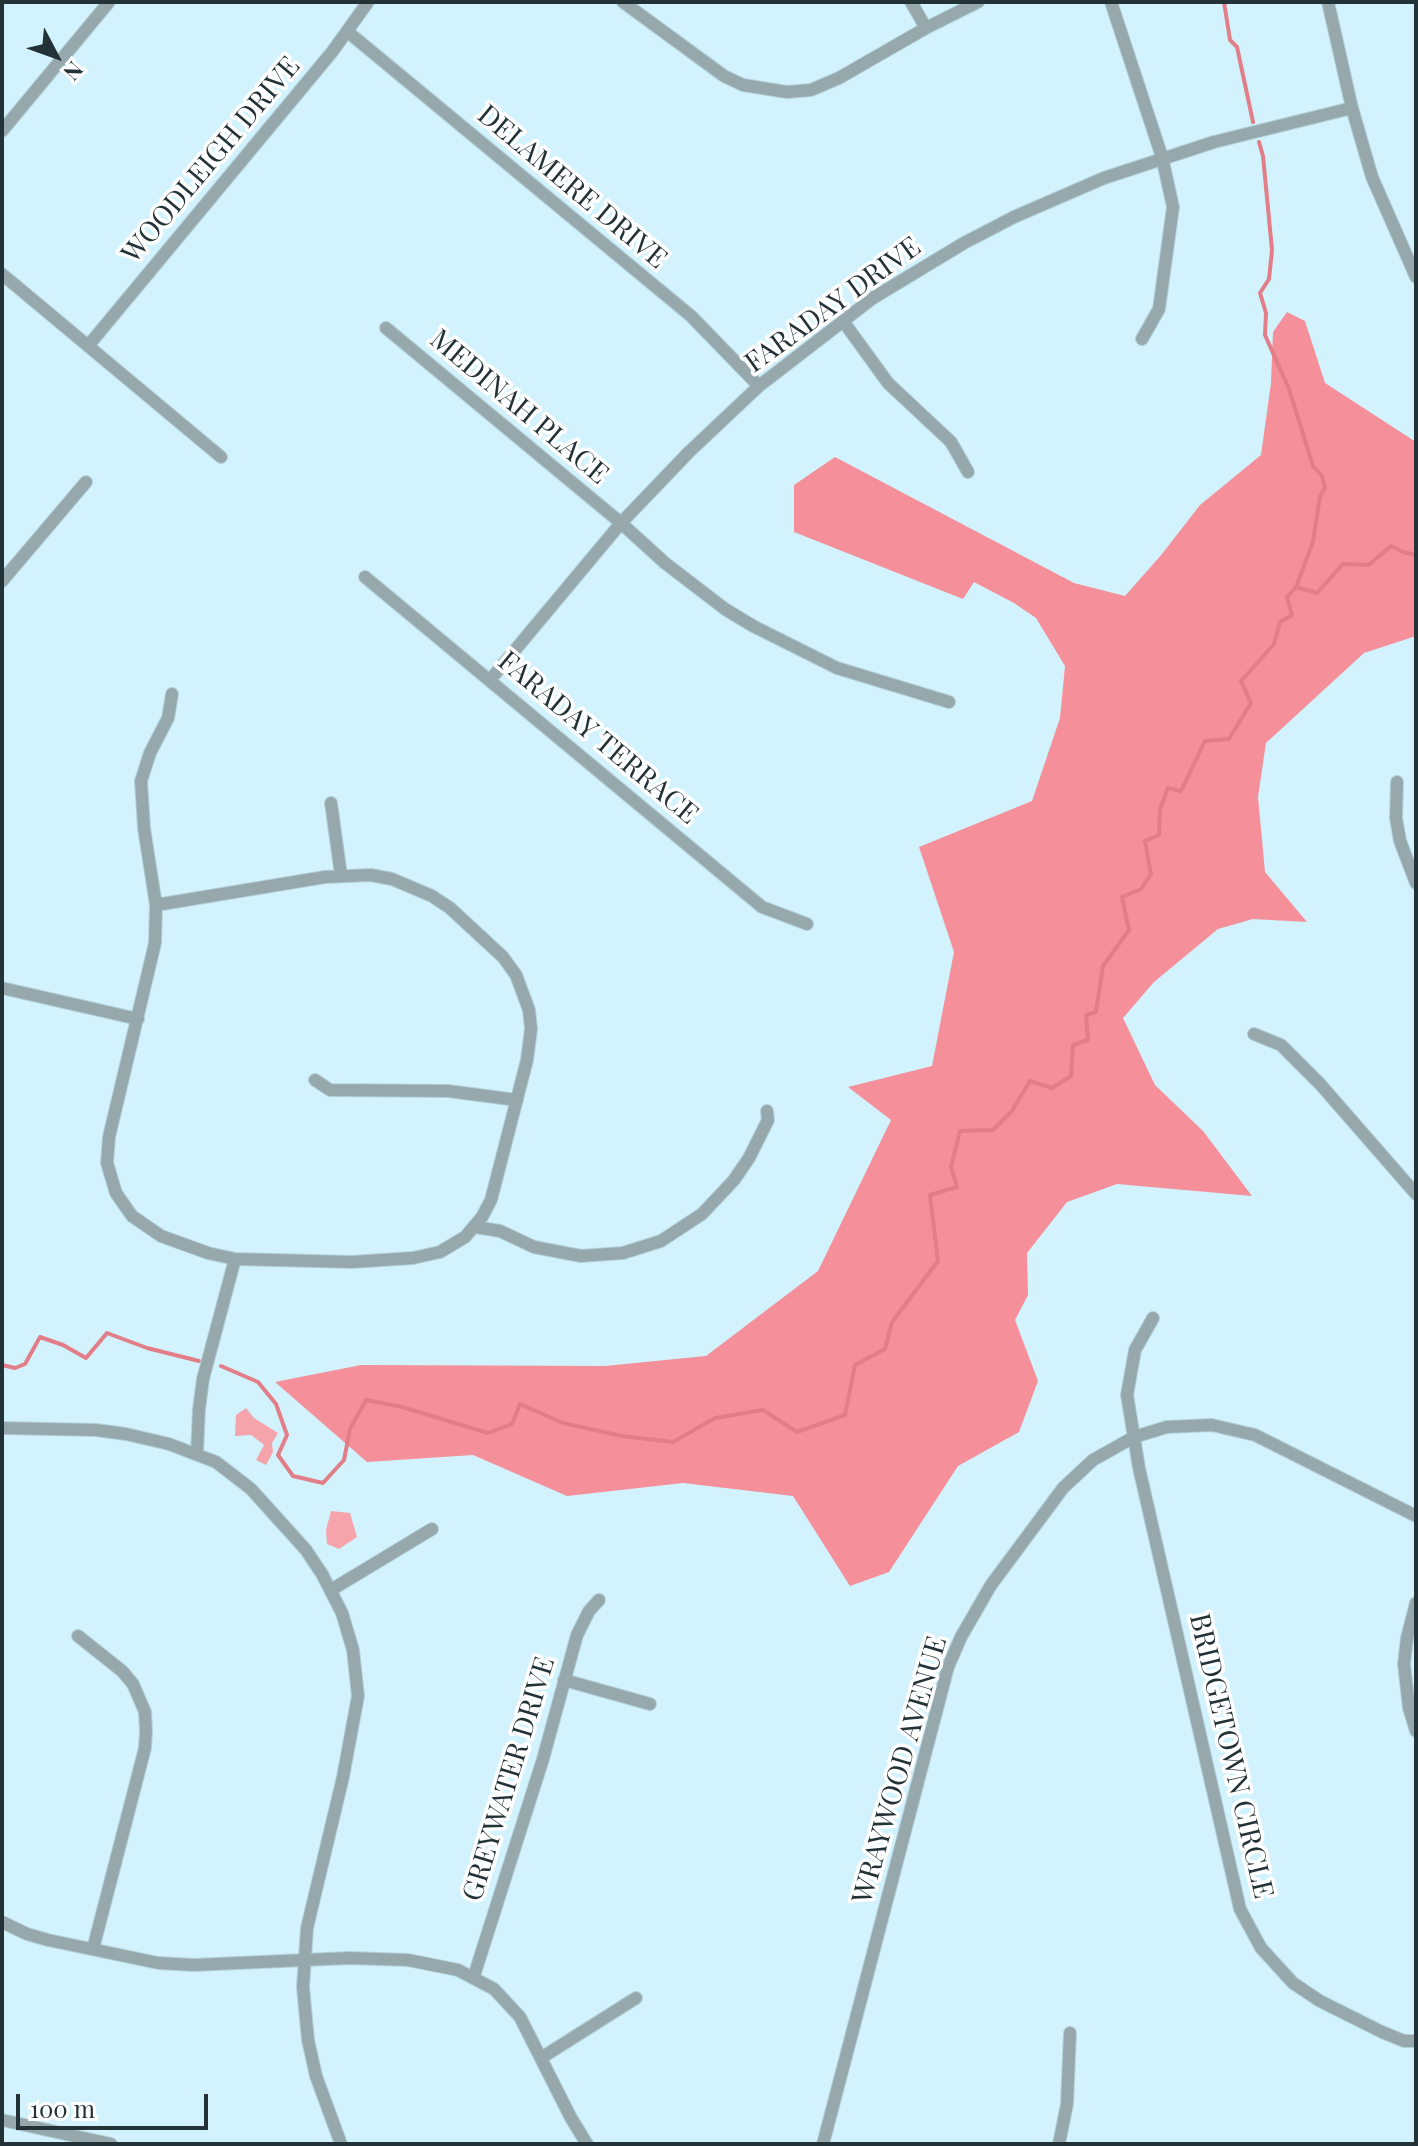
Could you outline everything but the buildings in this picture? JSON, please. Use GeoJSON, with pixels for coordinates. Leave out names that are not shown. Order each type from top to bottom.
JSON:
{"type":"FeatureCollection","features":[{"type":"Feature","properties":{"kind":"street"},"geometry":{"type":"LineString","coordinates":[[2,131],[109,2]]}},
{"type":"Feature","properties":{"kind":"street","name":"WOODLEIGH DRIVE"},"geometry":{"type":"LineString","coordinates":[[88,346],[348,32],[368,2]]}},
{"type":"Feature","properties":{"kind":"street"},"geometry":{"type":"LineString","coordinates":[[623,2],[724,76],[743,85],[787,92],[811,90],[839,78],[978,2]]}},
{"type":"Feature","properties":{"kind":"street"},"geometry":{"type":"LineString","coordinates":[[911,2],[926,28]]}},
{"type":"Feature","properties":{"kind":"street"},"geometry":{"type":"LineString","coordinates":[[1111,2],[1172,197],[1172,228],[1159,309],[1142,339]]}},
{"type":"Feature","properties":{"kind":"street"},"geometry":{"type":"LineString","coordinates":[[1328,2],[1352,108],[1382,204],[1416,277]]}},
{"type":"Feature","properties":{"kind":"street","name":"DELAMERE DRIVE"},"geometry":{"type":"LineString","coordinates":[[348,32],[691,316],[759,386]]}},
{"type":"Feature","properties":{"kind":"street","name":"FARADAY DRIVE"},"geometry":{"type":"LineString","coordinates":[[490,680],[621,523],[689,452],[759,386],[843,321],[915,271],[1014,217],[1091,183],[1162,157],[1352,108]]}},
{"type":"Feature","properties":{"kind":"street"},"geometry":{"type":"LineString","coordinates":[[2,274],[221,457]]}},
{"type":"Feature","properties":{"kind":"street"},"geometry":{"type":"LineString","coordinates":[[843,321],[888,383],[951,442],[968,472]]}},
{"type":"Feature","properties":{"kind":"street","name":"MEDINAH PLACE"},"geometry":{"type":"LineString","coordinates":[[386,328],[696,588],[753,626],[837,668],[949,702]]}},
{"type":"Feature","properties":{"kind":"street"},"geometry":{"type":"LineString","coordinates":[[2,581],[86,482]]}},
{"type":"Feature","properties":{"kind":"street","name":"FARADAY TERRACE"},"geometry":{"type":"LineString","coordinates":[[365,577],[762,907],[807,924]]}},
{"type":"Feature","properties":{"kind":"street"},"geometry":{"type":"LineString","coordinates":[[156,905],[341,875],[371,875],[392,879],[424,892],[450,908],[503,957],[516,975],[525,996],[531,1029],[517,1100],[491,1200],[475,1227],[453,1245],[423,1257],[352,1262],[235,1259],[161,1236],[132,1216],[116,1193],[107,1163],[109,1137],[155,943],[156,905],[144,828],[141,781],[150,753],[168,718],[172,694]]}},
{"type":"Feature","properties":{"kind":"street"},"geometry":{"type":"LineString","coordinates":[[1397,782],[1396,818],[1400,841],[1416,883]]}},
{"type":"Feature","properties":{"kind":"street"},"geometry":{"type":"LineString","coordinates":[[331,803],[341,875]]}},
{"type":"Feature","properties":{"kind":"street"},"geometry":{"type":"LineString","coordinates":[[2,988],[138,1019]]}},
{"type":"Feature","properties":{"kind":"street"},"geometry":{"type":"LineString","coordinates":[[1254,1034],[1268,1038],[1290,1054],[1416,1194]]}},
{"type":"Feature","properties":{"kind":"street"},"geometry":{"type":"LineString","coordinates":[[315,1080],[330,1090],[448,1091],[517,1100]]}},
{"type":"Feature","properties":{"kind":"street"},"geometry":{"type":"LineString","coordinates":[[475,1227],[500,1231],[534,1247],[581,1256],[623,1253],[661,1241],[702,1214],[734,1180],[768,1120],[767,1111]]}},
{"type":"Feature","properties":{"kind":"street"},"geometry":{"type":"LineString","coordinates":[[197,1453],[203,1379],[235,1259]]}},
{"type":"Feature","properties":{"kind":"street","name":"BRIDGETOWN CIRCLE"},"geometry":{"type":"LineString","coordinates":[[1153,1318],[1135,1350],[1127,1395],[1240,1909],[1249,1929],[1275,1965],[1309,1995],[1382,2032],[1404,2041],[1416,2041]]}},
{"type":"Feature","properties":{"kind":"street","name":"WRAYWOOD AVENUE"},"geometry":{"type":"LineString","coordinates":[[823,2144],[944,1680],[961,1637],[991,1585],[1063,1488],[1093,1460],[1134,1437],[1167,1427],[1234,1428],[1302,1457],[1416,1516]]}},
{"type":"Feature","properties":{"kind":"street"},"geometry":{"type":"LineString","coordinates":[[2,1428],[96,1430],[126,1434],[197,1453],[235,1474],[251,1489],[306,1550],[331,1590],[352,1642],[358,1696],[343,1777],[307,1928],[304,2013],[319,2087],[337,2143]]}},
{"type":"Feature","properties":{"kind":"street"},"geometry":{"type":"LineString","coordinates":[[331,1590],[432,1529]]}},
{"type":"Feature","properties":{"kind":"street","name":"GREYWATER DRIVE"},"geometry":{"type":"LineString","coordinates":[[474,1976],[520,1834],[582,1621],[599,1600]]}},
{"type":"Feature","properties":{"kind":"street"},"geometry":{"type":"LineString","coordinates":[[1416,1603],[1404,1664],[1409,1708],[1416,1731]]}},
{"type":"Feature","properties":{"kind":"street"},"geometry":{"type":"LineString","coordinates":[[78,1636],[122,1671],[133,1684],[145,1712],[146,1731],[145,1748],[93,1949]]}},
{"type":"Feature","properties":{"kind":"street"},"geometry":{"type":"LineString","coordinates":[[564,1680],[650,1704]]}},
{"type":"Feature","properties":{"kind":"street"},"geometry":{"type":"LineString","coordinates":[[2,1922],[48,1940],[158,1963],[186,1965],[349,1958],[408,1960],[432,1963],[474,1976],[494,1989],[520,2017],[587,2144]]}},
{"type":"Feature","properties":{"kind":"street"},"geometry":{"type":"LineString","coordinates":[[541,2058],[636,1998]]}},
{"type":"Feature","properties":{"kind":"street"},"geometry":{"type":"LineString","coordinates":[[1059,2144],[1067,2104],[1070,2033]]}},
{"type":"Feature","properties":{"kind":"street"},"geometry":{"type":"LineString","coordinates":[[2,2120],[111,2144]]}},
{"type":"Feature","properties":{"kind":"shaded area"},"geometry":{"type":"Polygon","coordinates":[[[1287,312],[1305,321],[1325,383],[1416,442],[1416,636],[1364,653],[1266,743],[1258,797],[1265,872],[1307,922],[1253,919],[1218,929],[1154,982],[1123,1018],[1155,1085],[1203,1131],[1252,1196],[1117,1184],[1067,1202],[1027,1253],[1028,1295],[1015,1320],[1038,1381],[1019,1432],[958,1466],[889,1572],[850,1586],[793,1496],[683,1483],[567,1496],[473,1455],[367,1462],[275,1382],[361,1365],[605,1366],[706,1356],[818,1271],[891,1120],[848,1087],[932,1066],[954,952],[919,847],[1032,801],[1060,718],[1065,666],[1036,618],[974,582],[963,599],[794,532],[794,485],[835,457],[1074,583],[1125,596],[1200,505],[1261,455],[1271,383],[1273,332],[1287,312]]]}},
{"type":"Feature","properties":{"kind":"shaded area"},"geometry":{"type":"Polygon","coordinates":[[[246,1408],[254,1418],[278,1433],[266,1465],[256,1460],[264,1445],[251,1435],[235,1436],[236,1415],[246,1408]]]}},
{"type":"Feature","properties":{"kind":"shaded area"},"geometry":{"type":"Polygon","coordinates":[[[331,1511],[350,1513],[357,1537],[339,1549],[327,1544],[326,1530],[331,1511]]]}},
{"type":"Feature","properties":{"kind":"waterway"},"geometry":{"type":"LineString","coordinates":[[1224,2],[1230,40],[1237,47],[1253,122]]}},
{"type":"Feature","properties":{"kind":"waterway"},"geometry":{"type":"LineString","coordinates":[[1259,142],[1272,250],[1269,279],[1260,293],[1266,313],[1265,335],[1289,389],[1313,466],[1322,476],[1325,488],[1320,496],[1313,542],[1296,587]]}},
{"type":"Feature","properties":{"kind":"waterway"},"geometry":{"type":"LineString","coordinates":[[221,1366],[258,1382],[276,1404],[287,1435],[278,1455],[293,1476],[323,1483],[344,1460],[350,1429],[366,1400],[402,1407],[488,1433],[512,1424],[520,1404],[563,1423],[622,1436],[673,1442],[715,1418],[763,1410],[797,1432],[845,1415],[855,1365],[885,1349],[892,1322],[938,1261],[930,1195],[957,1187],[951,1167],[960,1131],[993,1130],[1012,1111],[1030,1081],[1052,1088],[1071,1076],[1073,1045],[1088,1040],[1086,1015],[1096,1012],[1103,966],[1129,930],[1122,897],[1141,889],[1151,874],[1145,841],[1159,835],[1160,809],[1168,788],[1181,791],[1205,741],[1229,739],[1251,703],[1241,681],[1274,644],[1280,622],[1292,615],[1287,597],[1296,587],[1317,593],[1343,564],[1369,565],[1391,546],[1416,555]]}},
{"type":"Feature","properties":{"kind":"waterway"},"geometry":{"type":"LineString","coordinates":[[2,1365],[15,1368],[25,1364],[40,1337],[86,1358],[107,1333],[147,1348],[199,1361]]}}]}
